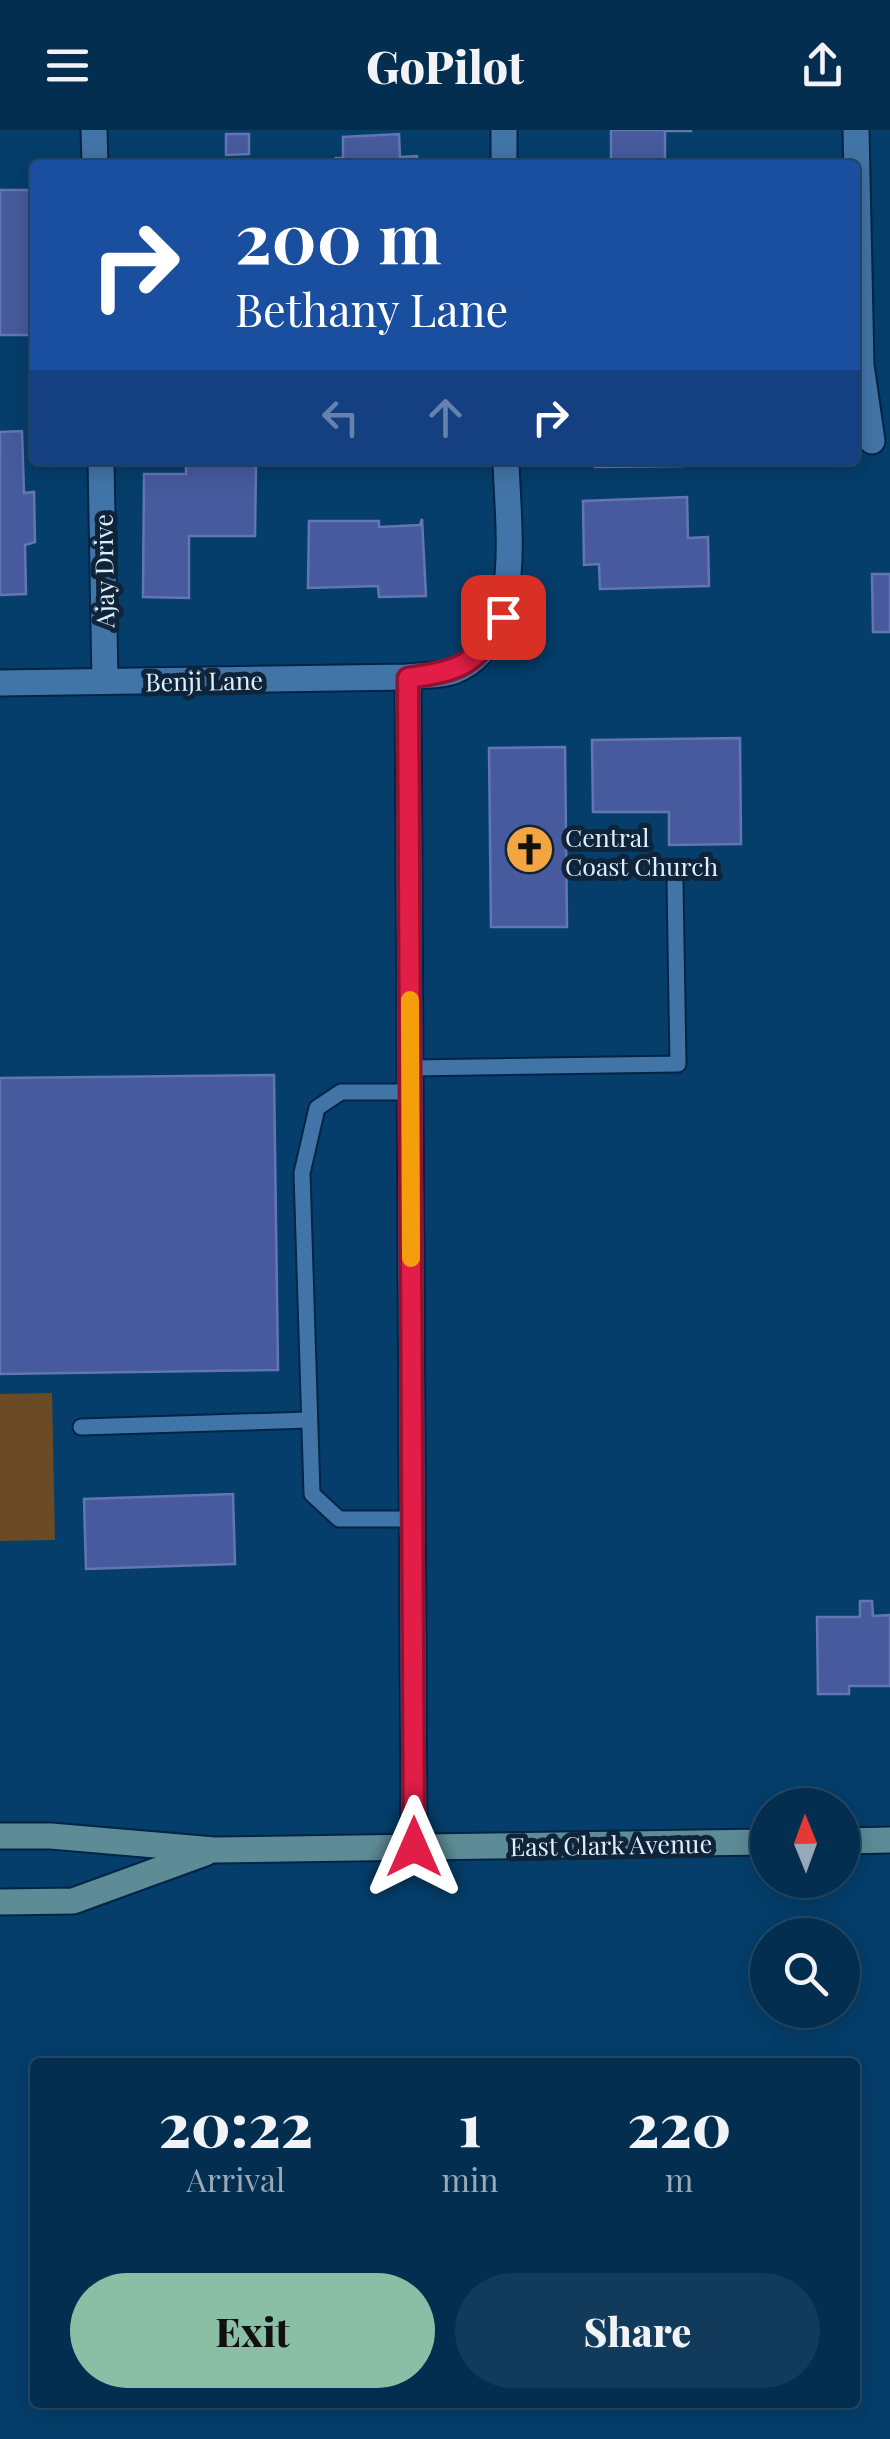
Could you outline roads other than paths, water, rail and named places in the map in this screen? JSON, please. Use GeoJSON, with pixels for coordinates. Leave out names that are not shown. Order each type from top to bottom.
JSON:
{"type":"FeatureCollection","features":[{"type":"Feature","properties":{"kind":"main road","name":"East Clark Avenue"},"geometry":{"type":"LineString","coordinates":[[0,1836],[51,1836],[214,1850],[750,1842]]}},
{"type":"Feature","properties":{"kind":"main road"},"geometry":{"type":"LineString","coordinates":[[860,1841],[890,1840]]}},
{"type":"Feature","properties":{"kind":"main road","name":"East Clark Avenue"},"geometry":{"type":"LineString","coordinates":[[0,1902],[73,1901],[214,1850]]}},
{"type":"Feature","properties":{"kind":"street"},"geometry":{"type":"LineString","coordinates":[[94,130],[95,160]]}},
{"type":"Feature","properties":{"kind":"street"},"geometry":{"type":"LineString","coordinates":[[504,130],[504,160]]}},
{"type":"Feature","properties":{"kind":"street"},"geometry":{"type":"LineString","coordinates":[[856,130],[857,160]]}},
{"type":"Feature","properties":{"kind":"street"},"geometry":{"type":"LineString","coordinates":[[860,318],[861,365],[872,441]]}},
{"type":"Feature","properties":{"kind":"street","name":"Ajay Drive"},"geometry":{"type":"LineString","coordinates":[[101,465],[106,682]]}},
{"type":"Feature","properties":{"kind":"street","name":"Benji Lane"},"geometry":{"type":"LineString","coordinates":[[0,682],[408,678],[454,671],[484,650],[503,617],[507,578],[506,465]]}},
{"type":"Feature","properties":{"kind":"street"},"geometry":{"type":"LineString","coordinates":[[408,678],[414,1847]]}},
{"type":"Feature","properties":{"kind":"lane"},"geometry":{"type":"LineString","coordinates":[[413,1520],[339,1519],[312,1494],[302,1174],[318,1108],[341,1092],[410,1080],[678,1064],[675,883]]}},
{"type":"Feature","properties":{"kind":"lane"},"geometry":{"type":"LineString","coordinates":[[81,1427],[309,1420]]}},
{"type":"Feature","properties":{"kind":"place","name":"Central Coast Church"},"geometry":{"type":"Point","coordinates":[530,850]}}]}
